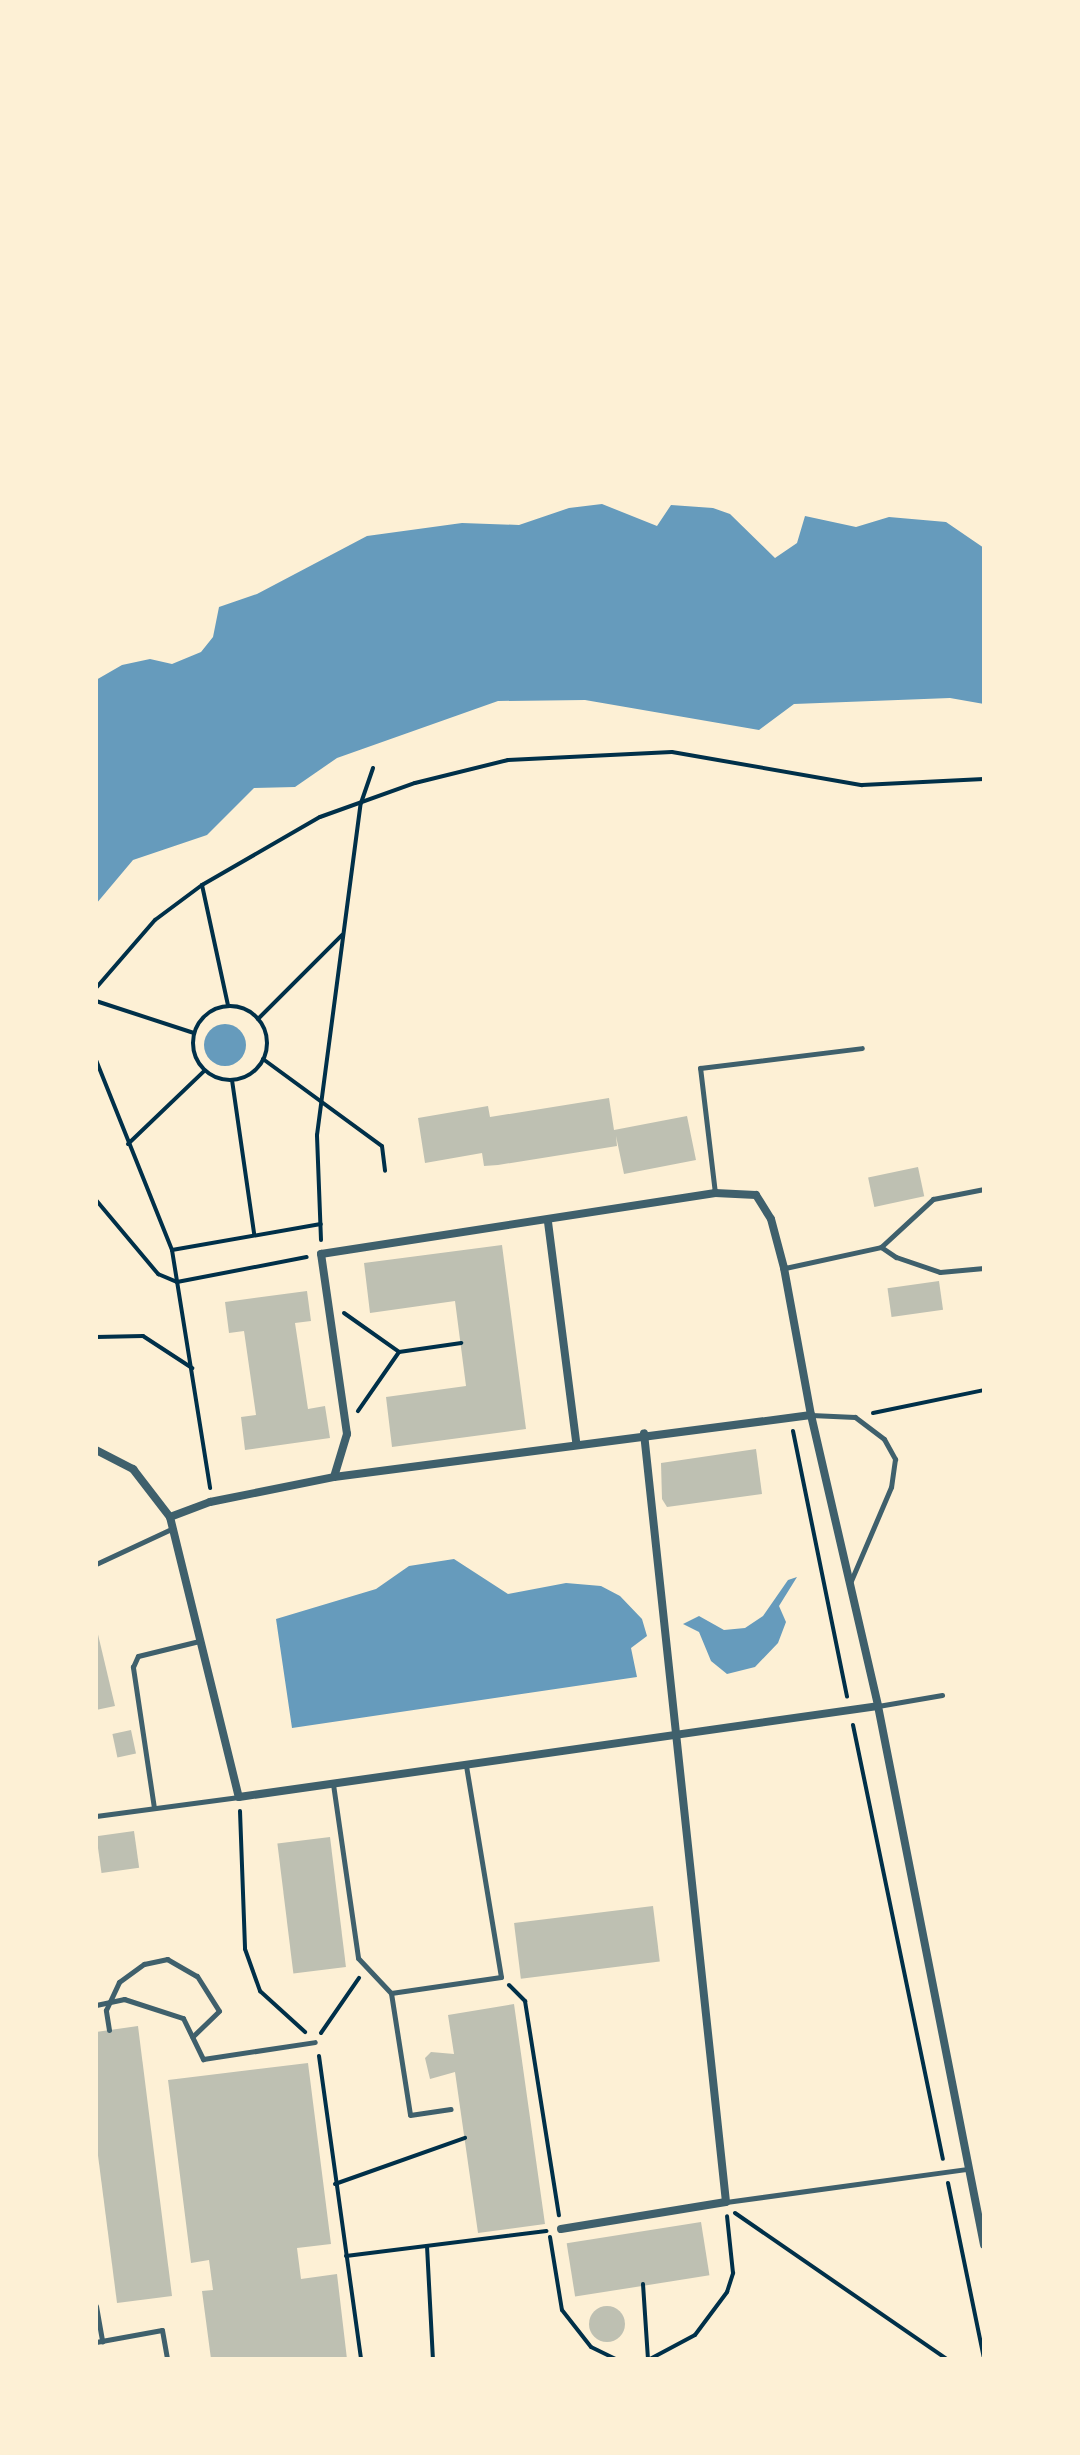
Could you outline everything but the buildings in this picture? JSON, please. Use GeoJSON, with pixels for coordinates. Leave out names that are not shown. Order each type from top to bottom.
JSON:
{"type":"FeatureCollection","features":[{"type":"Feature","properties":{"kind":"street"},"geometry":{"type":"LineString","coordinates":[[334,1477],[347,1434],[321,1254],[548,1222],[715,1193],[756,1195],[771,1219],[784,1268],[811,1415],[878,1706],[984,2245]]}},
{"type":"Feature","properties":{"kind":"street"},"geometry":{"type":"LineString","coordinates":[[548,1222],[576,1442]]}},
{"type":"Feature","properties":{"kind":"street"},"geometry":{"type":"LineString","coordinates":[[170,1517],[210,1502],[334,1477],[644,1433],[811,1415]]}},
{"type":"Feature","properties":{"kind":"street"},"geometry":{"type":"LineString","coordinates":[[561,2229],[726,2202],[644,1433]]}},
{"type":"Feature","properties":{"kind":"street"},"geometry":{"type":"LineString","coordinates":[[96,1450],[133,1469],[170,1517],[239,1797],[851,1714],[878,1706]]}},
{"type":"Feature","properties":{"kind":"lane"},"geometry":{"type":"LineString","coordinates":[[715,1193],[700,1068],[862,1048]]}},
{"type":"Feature","properties":{"kind":"lane"},"geometry":{"type":"LineString","coordinates":[[784,1268],[881,1247],[933,1199],[984,1189]]}},
{"type":"Feature","properties":{"kind":"lane"},"geometry":{"type":"LineString","coordinates":[[881,1247],[940,1272],[984,1268]]}},
{"type":"Feature","properties":{"kind":"lane"},"geometry":{"type":"LineString","coordinates":[[811,1415],[855,1417],[891,1449],[896,1472],[850,1586]]}},
{"type":"Feature","properties":{"kind":"lane"},"geometry":{"type":"LineString","coordinates":[[96,1564],[171,1529]]}},
{"type":"Feature","properties":{"kind":"lane"},"geometry":{"type":"LineString","coordinates":[[154,1808],[133,1667],[138,1656],[199,1641]]}},
{"type":"Feature","properties":{"kind":"lane"},"geometry":{"type":"LineString","coordinates":[[878,1706],[942,1695]]}},
{"type":"Feature","properties":{"kind":"lane"},"geometry":{"type":"LineString","coordinates":[[391,1993],[501,1977],[466,1766]]}},
{"type":"Feature","properties":{"kind":"lane"},"geometry":{"type":"LineString","coordinates":[[333,1784],[358,1958],[391,1993],[410,2115],[451,2109]]}},
{"type":"Feature","properties":{"kind":"lane"},"geometry":{"type":"LineString","coordinates":[[96,1816],[239,1797]]}},
{"type":"Feature","properties":{"kind":"lane"},"geometry":{"type":"LineString","coordinates":[[109,2030],[106,2010],[119,1982],[144,1964],[167,1959],[197,1976],[219,2011],[192,2037]]}},
{"type":"Feature","properties":{"kind":"lane"},"geometry":{"type":"LineString","coordinates":[[96,2005],[124,1999],[183,2018],[203,2059],[315,2042]]}},
{"type":"Feature","properties":{"kind":"lane"},"geometry":{"type":"LineString","coordinates":[[726,2202],[945,2169],[968,2169]]}},
{"type":"Feature","properties":{"kind":"lane"},"geometry":{"type":"LineString","coordinates":[[96,2306],[99,2342],[162,2330],[167,2359]]}},
{"type":"Feature","properties":{"kind":"path"},"geometry":{"type":"LineString","coordinates":[[96,988],[155,920],[202,885],[320,817],[415,783],[508,760],[672,752],[862,785],[984,779]]}},
{"type":"Feature","properties":{"kind":"path"},"geometry":{"type":"LineString","coordinates":[[96,1200],[158,1274],[177,1282],[321,1254],[317,1135],[361,803],[373,768]]}},
{"type":"Feature","properties":{"kind":"path"},"geometry":{"type":"LineString","coordinates":[[202,885],[228,1005]]}},
{"type":"Feature","properties":{"kind":"path"},"geometry":{"type":"LineString","coordinates":[[258,1019],[344,934]]}},
{"type":"Feature","properties":{"kind":"path"},"geometry":{"type":"LineString","coordinates":[[96,1001],[194,1033]]}},
{"type":"Feature","properties":{"kind":"path"},"geometry":{"type":"LineString","coordinates":[[228,1005],[258,1019],[267,1042],[263,1059],[245,1077],[232,1080],[204,1070],[193,1051],[194,1033],[208,1012],[228,1005]]}},
{"type":"Feature","properties":{"kind":"path"},"geometry":{"type":"LineString","coordinates":[[263,1059],[382,1146],[385,1171]]}},
{"type":"Feature","properties":{"kind":"path"},"geometry":{"type":"LineString","coordinates":[[96,1060],[172,1250],[210,1502]]}},
{"type":"Feature","properties":{"kind":"path"},"geometry":{"type":"LineString","coordinates":[[128,1144],[204,1070]]}},
{"type":"Feature","properties":{"kind":"path"},"geometry":{"type":"LineString","coordinates":[[232,1080],[254,1233]]}},
{"type":"Feature","properties":{"kind":"path"},"geometry":{"type":"LineString","coordinates":[[172,1250],[254,1233],[321,1224]]}},
{"type":"Feature","properties":{"kind":"path"},"geometry":{"type":"LineString","coordinates":[[329,1303],[399,1352],[461,1343]]}},
{"type":"Feature","properties":{"kind":"path"},"geometry":{"type":"LineString","coordinates":[[96,1337],[143,1336],[192,1368]]}},
{"type":"Feature","properties":{"kind":"path"},"geometry":{"type":"LineString","coordinates":[[347,1434],[399,1352]]}},
{"type":"Feature","properties":{"kind":"path"},"geometry":{"type":"LineString","coordinates":[[855,1417],[984,1390]]}},
{"type":"Feature","properties":{"kind":"path"},"geometry":{"type":"LineString","coordinates":[[791,1417],[984,2359]]}},
{"type":"Feature","properties":{"kind":"path"},"geometry":{"type":"LineString","coordinates":[[239,1797],[245,1949],[260,1991],[315,2042],[361,2359]]}},
{"type":"Feature","properties":{"kind":"path"},"geometry":{"type":"LineString","coordinates":[[315,2042],[367,1967]]}},
{"type":"Feature","properties":{"kind":"path"},"geometry":{"type":"LineString","coordinates":[[346,2256],[561,2229],[525,2001],[501,1977]]}},
{"type":"Feature","properties":{"kind":"path"},"geometry":{"type":"LineString","coordinates":[[335,2184],[465,2138]]}},
{"type":"Feature","properties":{"kind":"path"},"geometry":{"type":"LineString","coordinates":[[643,2284],[649,2359],[695,2335],[727,2292],[733,2273],[726,2202]]}},
{"type":"Feature","properties":{"kind":"path"},"geometry":{"type":"LineString","coordinates":[[726,2202],[743,2223],[947,2359]]}},
{"type":"Feature","properties":{"kind":"path"},"geometry":{"type":"LineString","coordinates":[[549,2231],[553,2280],[562,2310],[591,2347],[616,2359]]}},
{"type":"Feature","properties":{"kind":"path"},"geometry":{"type":"LineString","coordinates":[[427,2246],[433,2359]]}},
{"type":"Feature","properties":{"kind":"water"},"geometry":{"type":"Polygon","coordinates":[[[602,504],[657,526],[671,505],[713,508],[730,514],[775,558],[797,543],[805,516],[856,527],[889,517],[946,522],[984,548],[984,704],[950,698],[794,704],[759,730],[585,700],[498,701],[337,758],[295,787],[254,788],[207,835],[133,860],[96,904],[96,680],[122,665],[150,659],[172,664],[201,652],[213,637],[219,607],[257,594],[367,536],[462,523],[519,525],[569,508],[602,504]]]}},
{"type":"Feature","properties":{"kind":"water"},"geometry":{"type":"Polygon","coordinates":[[[225,1024],[240,1030],[246,1045],[240,1060],[225,1066],[210,1060],[204,1045],[210,1030],[225,1024]]]}},
{"type":"Feature","properties":{"kind":"water"},"geometry":{"type":"Polygon","coordinates":[[[454,1559],[508,1594],[566,1583],[601,1586],[620,1596],[642,1619],[647,1636],[631,1648],[637,1677],[292,1728],[276,1619],[376,1589],[409,1566],[454,1559]]]}},
{"type":"Feature","properties":{"kind":"water"},"geometry":{"type":"Polygon","coordinates":[[[797,1577],[779,1606],[786,1622],[778,1643],[755,1667],[727,1674],[711,1661],[699,1632],[683,1624],[699,1616],[724,1630],[745,1628],[763,1616],[788,1580],[797,1577]]]}}]}
